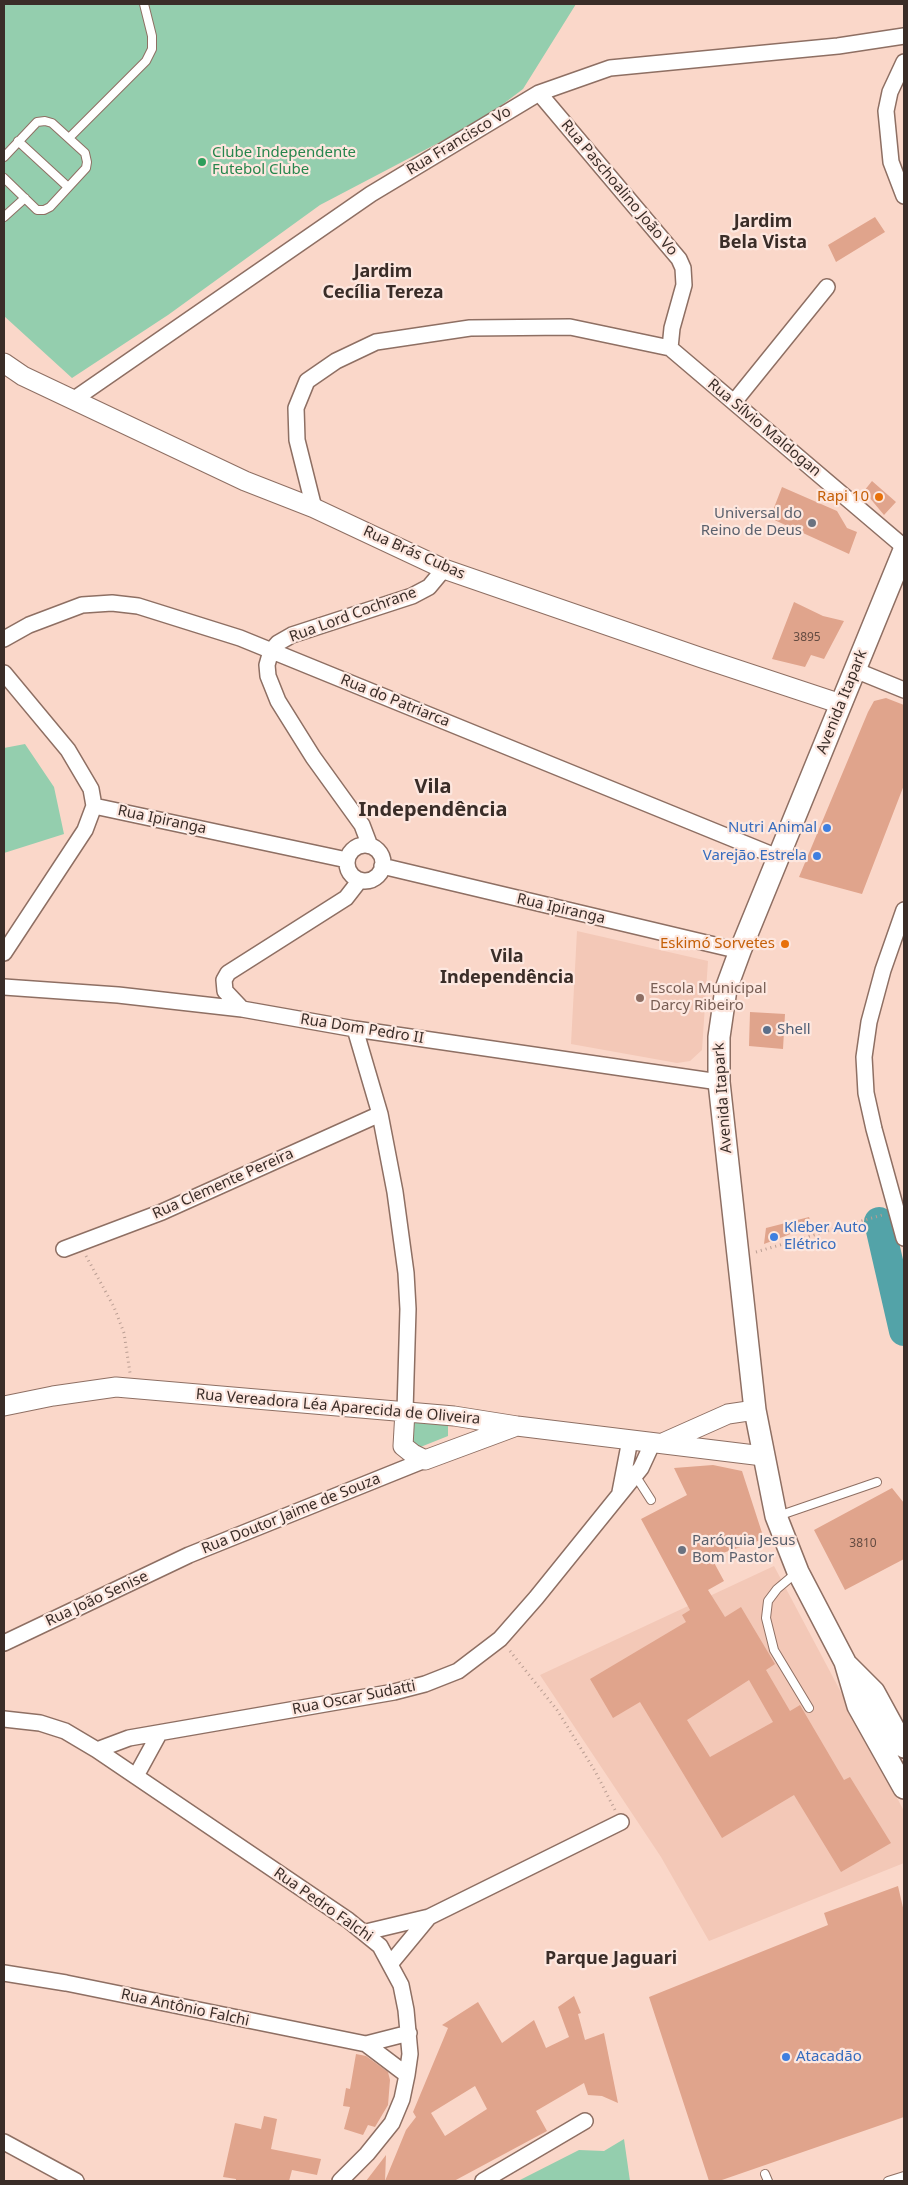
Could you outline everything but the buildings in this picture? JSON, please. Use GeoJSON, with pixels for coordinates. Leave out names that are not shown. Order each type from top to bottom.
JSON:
{"type":"FeatureCollection","features":[{"type":"Feature","properties":{"kind":"main road","name":"Avenida Itapark"},"geometry":{"type":"LineString","coordinates":[[904,549],[780,858],[740,951],[726,989],[719,1037],[720,1082],[755,1410],[776,1516],[798,1572],[845,1662],[858,1706],[904,1788]]}},
{"type":"Feature","properties":{"kind":"main road","name":"Avenida Itapark"},"geometry":{"type":"LineString","coordinates":[[845,1662],[874,1692],[904,1747]]}},
{"type":"Feature","properties":{"kind":"street","name":"Rua Francisco Vo"},"geometry":{"type":"LineString","coordinates":[[72,400],[371,194],[539,93],[610,68],[838,46],[904,36]]}},
{"type":"Feature","properties":{"kind":"street"},"geometry":{"type":"LineString","coordinates":[[904,62],[890,92],[886,111],[891,162],[904,196]]}},
{"type":"Feature","properties":{"kind":"street","name":"Rua Paschoalino João Vo"},"geometry":{"type":"LineString","coordinates":[[539,93],[679,259],[683,268],[684,285],[672,328],[670,348]]}},
{"type":"Feature","properties":{"kind":"street"},"geometry":{"type":"LineString","coordinates":[[734,402],[827,287]]}},
{"type":"Feature","properties":{"kind":"street"},"geometry":{"type":"LineString","coordinates":[[314,508],[297,440],[296,408],[307,381],[336,361],[376,342],[470,328],[570,327],[670,348]]}},
{"type":"Feature","properties":{"kind":"street","name":"Rua Sílvio Maldogan"},"geometry":{"type":"LineString","coordinates":[[670,348],[904,549]]}},
{"type":"Feature","properties":{"kind":"street","name":"Rua Brás Cubas"},"geometry":{"type":"LineString","coordinates":[[4,363],[23,376],[72,400],[245,481],[314,508],[444,568],[547,606],[841,704]]}},
{"type":"Feature","properties":{"kind":"street","name":"Rua Lord Cochrane"},"geometry":{"type":"LineString","coordinates":[[370,846],[362,825],[313,757],[278,701],[268,676],[266,665],[271,650],[278,643],[292,635],[311,627],[412,596],[429,587],[444,568]]}},
{"type":"Feature","properties":{"kind":"street","name":"Rua do Patriarca"},"geometry":{"type":"LineString","coordinates":[[4,639],[28,625],[82,605],[112,603],[138,606],[197,623],[271,650],[780,858]]}},
{"type":"Feature","properties":{"kind":"street"},"geometry":{"type":"LineString","coordinates":[[855,670],[904,690]]}},
{"type":"Feature","properties":{"kind":"street"},"geometry":{"type":"LineString","coordinates":[[4,673],[68,750],[91,788],[94,806],[85,830],[4,953]]}},
{"type":"Feature","properties":{"kind":"street","name":"Rua Ipiranga"},"geometry":{"type":"LineString","coordinates":[[94,806],[347,860]]}},
{"type":"Feature","properties":{"kind":"street"},"geometry":{"type":"LineString","coordinates":[[370,846],[380,854],[382,866],[376,877],[368,881],[360,880],[351,875],[347,860],[356,848],[370,846]]}},
{"type":"Feature","properties":{"kind":"street","name":"Rua Ipiranga"},"geometry":{"type":"LineString","coordinates":[[382,866],[740,951]]}},
{"type":"Feature","properties":{"kind":"street"},"geometry":{"type":"LineString","coordinates":[[242,1009],[225,991],[224,980],[228,973],[346,898],[360,880]]}},
{"type":"Feature","properties":{"kind":"street"},"geometry":{"type":"LineString","coordinates":[[904,910],[883,970],[869,1022],[864,1057],[866,1093],[904,1238]]}},
{"type":"Feature","properties":{"kind":"street","name":"Rua Dom Pedro II"},"geometry":{"type":"LineString","coordinates":[[4,987],[118,996],[242,1009],[355,1029],[720,1082]]}},
{"type":"Feature","properties":{"kind":"street"},"geometry":{"type":"LineString","coordinates":[[355,1029],[380,1114],[395,1192],[406,1273],[408,1309],[403,1446],[425,1460]]}},
{"type":"Feature","properties":{"kind":"street","name":"Rua Clemente Pereira"},"geometry":{"type":"LineString","coordinates":[[71,1247],[162,1212],[380,1114]]}},
{"type":"Feature","properties":{"kind":"street","name":"Rua Vereadora Léa Aparecida de Oliveira"},"geometry":{"type":"LineString","coordinates":[[4,1406],[101,1388],[131,1388],[454,1416],[517,1426],[763,1456]]}},
{"type":"Feature","properties":{"kind":"street","name":"Rua Vereadora Léa Aparecida de Oliveira"},"geometry":{"type":"LineString","coordinates":[[658,1443],[728,1414],[738,1411],[755,1410]]}},
{"type":"Feature","properties":{"kind":"street"},"geometry":{"type":"LineString","coordinates":[[454,1416],[464,1424],[465,1430],[459,1447]]}},
{"type":"Feature","properties":{"kind":"street","name":"Rua Doutor Jaime de Souza"},"geometry":{"type":"LineString","coordinates":[[190,1555],[425,1460],[517,1426]]}},
{"type":"Feature","properties":{"kind":"street","name":"Rua Oscar Sudatti"},"geometry":{"type":"LineString","coordinates":[[620,1494],[630,1440]]}},
{"type":"Feature","properties":{"kind":"street","name":"Rua Oscar Sudatti"},"geometry":{"type":"LineString","coordinates":[[97,1750],[130,1738],[394,1692],[425,1684],[458,1671],[500,1639],[536,1598],[635,1475],[658,1443]]}},
{"type":"Feature","properties":{"kind":"street","name":"Rua Doutor Jaime de Souza"},"geometry":{"type":"LineString","coordinates":[[392,1474],[403,1446]]}},
{"type":"Feature","properties":{"kind":"street","name":"Rua João Senise"},"geometry":{"type":"LineString","coordinates":[[4,1644],[190,1555]]}},
{"type":"Feature","properties":{"kind":"street","name":"Rua Pedro Falchi"},"geometry":{"type":"LineString","coordinates":[[4,1719],[40,1723],[66,1731],[136,1776],[366,1932],[380,1946],[391,1963],[401,1985],[409,2033],[410,2054],[407,2075],[402,2099],[392,2123],[367,2154],[340,2181]]}},
{"type":"Feature","properties":{"kind":"street"},"geometry":{"type":"LineString","coordinates":[[136,1776],[159,1734]]}},
{"type":"Feature","properties":{"kind":"street"},"geometry":{"type":"LineString","coordinates":[[366,1932],[429,1917],[621,1822]]}},
{"type":"Feature","properties":{"kind":"street"},"geometry":{"type":"LineString","coordinates":[[391,1963],[429,1917]]}},
{"type":"Feature","properties":{"kind":"street","name":"Rua Antônio Falchi"},"geometry":{"type":"LineString","coordinates":[[4,1973],[66,1983],[366,2044],[407,2075]]}},
{"type":"Feature","properties":{"kind":"street","name":"Rua Antônio Falchi"},"geometry":{"type":"LineString","coordinates":[[366,2044],[409,2033]]}},
{"type":"Feature","properties":{"kind":"street"},"geometry":{"type":"LineString","coordinates":[[483,2181],[585,2121]]}},
{"type":"Feature","properties":{"kind":"street"},"geometry":{"type":"LineString","coordinates":[[4,2142],[76,2181]]}},
{"type":"Feature","properties":{"kind":"lane"},"geometry":{"type":"LineString","coordinates":[[69,138],[146,61],[152,50],[152,36],[144,4]]}},
{"type":"Feature","properties":{"kind":"lane"},"geometry":{"type":"LineString","coordinates":[[4,157],[37,122],[45,121],[52,123],[85,153],[87,162],[86,168],[50,207],[44,210],[37,210],[4,178]]}},
{"type":"Feature","properties":{"kind":"lane"},"geometry":{"type":"LineString","coordinates":[[18,142],[68,187]]}},
{"type":"Feature","properties":{"kind":"lane"},"geometry":{"type":"LineString","coordinates":[[4,218],[25,198]]}},
{"type":"Feature","properties":{"kind":"lane"},"geometry":{"type":"LineString","coordinates":[[635,1475],[651,1500]]}},
{"type":"Feature","properties":{"kind":"lane"},"geometry":{"type":"LineString","coordinates":[[776,1516],[877,1482]]}},
{"type":"Feature","properties":{"kind":"lane"},"geometry":{"type":"LineString","coordinates":[[798,1572],[777,1588],[768,1602],[766,1618],[774,1650],[809,1708]]}},
{"type":"Feature","properties":{"kind":"lane"},"geometry":{"type":"LineString","coordinates":[[888,2181],[904,2176]]}},
{"type":"Feature","properties":{"kind":"path"},"geometry":{"type":"LineString","coordinates":[[738,1257],[898,1211]]}},
{"type":"Feature","properties":{"kind":"path"},"geometry":{"type":"LineString","coordinates":[[71,1247],[100,1278],[114,1307],[124,1333],[131,1388]]}},
{"type":"Feature","properties":{"kind":"path"},"geometry":{"type":"LineString","coordinates":[[500,1639],[557,1710],[595,1771],[621,1822]]}},
{"type":"Feature","properties":{"kind":"shaded area","name":"Escola Municipal Darcy Ribeiro"},"geometry":{"type":"Polygon","coordinates":[[[577,931],[708,961],[702,1050],[690,1061],[677,1063],[571,1044],[577,931]]]}},
{"type":"Feature","properties":{"kind":"shaded area"},"geometry":{"type":"Polygon","coordinates":[[[774,1566],[904,1811],[904,1863],[709,1941],[661,1857],[540,1675],[774,1566]]]}},
{"type":"Feature","properties":{"kind":"green space","name":"Clube Independente Futebol Clube"},"geometry":{"type":"Polygon","coordinates":[[[4,4],[576,4],[523,89],[482,120],[320,205],[168,315],[72,378],[4,316],[4,4]]]}},
{"type":"Feature","properties":{"kind":"green space"},"geometry":{"type":"Polygon","coordinates":[[[25,744],[54,787],[64,834],[4,853],[4,748],[25,744]]]}},
{"type":"Feature","properties":{"kind":"green space"},"geometry":{"type":"Polygon","coordinates":[[[410,1419],[448,1425],[448,1436],[413,1450],[410,1419]]]}},
{"type":"Feature","properties":{"kind":"green space"},"geometry":{"type":"Polygon","coordinates":[[[624,2139],[630,2181],[518,2181],[579,2150],[604,2151],[624,2139]]]}},
{"type":"Feature","properties":{"kind":"waterway"},"geometry":{"type":"LineString","coordinates":[[879,1222],[904,1331]]}},
{"type":"Feature","properties":{"kind":"place","name":"Clube Independente Futebol Clube"},"geometry":{"type":"Point","coordinates":[202,162]}},
{"type":"Feature","properties":{"kind":"place","name":"Rapi 10"},"geometry":{"type":"Point","coordinates":[879,497]}},
{"type":"Feature","properties":{"kind":"place","name":"Universal do Reino de Deus"},"geometry":{"type":"Point","coordinates":[812,523]}},
{"type":"Feature","properties":{"kind":"place","name":"Nutri Animal"},"geometry":{"type":"Point","coordinates":[827,828]}},
{"type":"Feature","properties":{"kind":"place","name":"Varejão Estrela"},"geometry":{"type":"Point","coordinates":[817,856]}},
{"type":"Feature","properties":{"kind":"place","name":"Eskimó Sorvetes"},"geometry":{"type":"Point","coordinates":[785,944]}},
{"type":"Feature","properties":{"kind":"place","name":"Escola Municipal Darcy Ribeiro"},"geometry":{"type":"Point","coordinates":[640,998]}},
{"type":"Feature","properties":{"kind":"place","name":"Shell"},"geometry":{"type":"Point","coordinates":[767,1030]}},
{"type":"Feature","properties":{"kind":"place","name":"Kleber Auto Elétrico"},"geometry":{"type":"Point","coordinates":[774,1237]}},
{"type":"Feature","properties":{"kind":"place","name":"Paróquia Jesus Bom Pastor"},"geometry":{"type":"Point","coordinates":[682,1550]}},
{"type":"Feature","properties":{"kind":"place","name":"Atacadão"},"geometry":{"type":"Point","coordinates":[786,2057]}},
{"type":"Feature","properties":{"kind":"district","name":"Jardim Bela Vista"},"geometry":{"type":"Point","coordinates":[763,232]}},
{"type":"Feature","properties":{"kind":"district","name":"Jardim Cecília Tereza"},"geometry":{"type":"Point","coordinates":[383,282]}},
{"type":"Feature","properties":{"kind":"district","name":"Vila Independência"},"geometry":{"type":"Point","coordinates":[433,798]}},
{"type":"Feature","properties":{"kind":"district","name":"Vila Independência"},"geometry":{"type":"Point","coordinates":[507,968]}},
{"type":"Feature","properties":{"kind":"district","name":"Parque Jaguari"},"geometry":{"type":"Point","coordinates":[611,1959]}}]}
